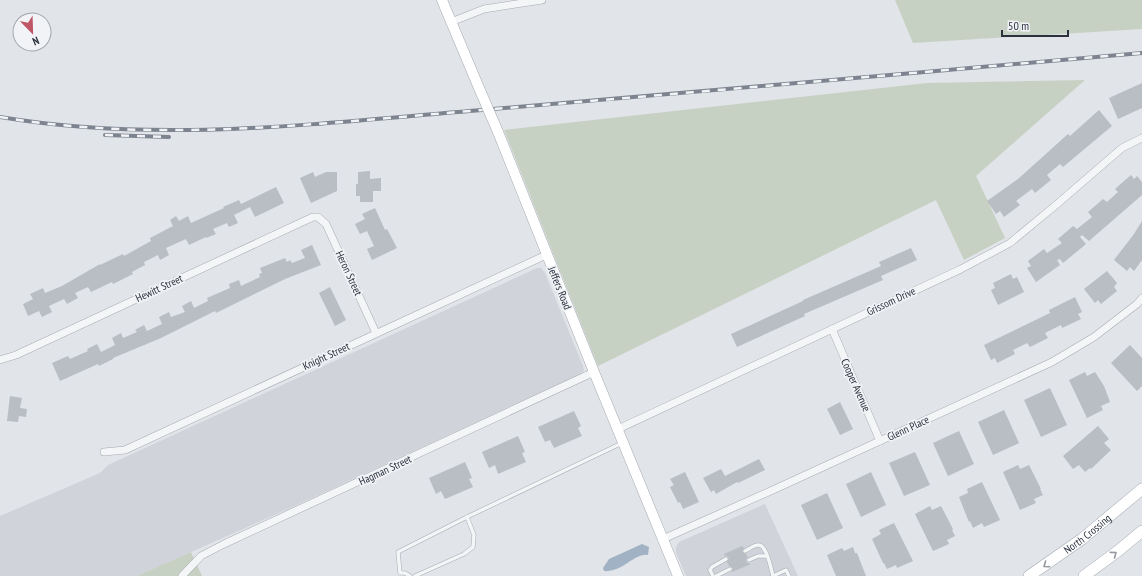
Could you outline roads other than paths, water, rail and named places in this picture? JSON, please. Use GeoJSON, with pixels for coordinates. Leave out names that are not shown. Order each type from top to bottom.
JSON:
{"type":"FeatureCollection","features":[{"type":"Feature","properties":{"kind":"main road","name":"Jeffers Road"},"geometry":{"type":"LineString","coordinates":[[442,0],[498,132],[546,255],[678,576]]}},
{"type":"Feature","properties":{"kind":"main road","name":"North Crossing"},"geometry":{"type":"LineString","coordinates":[[1029,576],[1082,539],[1142,489]]}},
{"type":"Feature","properties":{"kind":"main road"},"geometry":{"type":"LineString","coordinates":[[1084,576],[1142,531]]}},
{"type":"Feature","properties":{"kind":"street"},"geometry":{"type":"LineString","coordinates":[[451,22],[484,9],[542,0]]}},
{"type":"Feature","properties":{"kind":"street","name":"Grissom Drive"},"geometry":{"type":"LineString","coordinates":[[618,429],[961,269],[1010,243],[1122,148],[1142,138]]}},
{"type":"Feature","properties":{"kind":"street","name":"Heron Street"},"geometry":{"type":"LineString","coordinates":[[318,217],[326,224],[376,333]]}},
{"type":"Feature","properties":{"kind":"street","name":"Hewitt Street"},"geometry":{"type":"LineString","coordinates":[[0,360],[16,355],[307,219],[318,217]]}},
{"type":"Feature","properties":{"kind":"street","name":"Knight Street"},"geometry":{"type":"LineString","coordinates":[[104,452],[125,450],[546,255]]}},
{"type":"Feature","properties":{"kind":"street","name":"Glenn Place"},"geometry":{"type":"LineString","coordinates":[[663,539],[1052,362],[1094,337],[1142,298]]}},
{"type":"Feature","properties":{"kind":"street","name":"Cooper Avenue"},"geometry":{"type":"LineString","coordinates":[[832,329],[880,441]]}},
{"type":"Feature","properties":{"kind":"street","name":"Hagman Street"},"geometry":{"type":"LineString","coordinates":[[182,576],[201,556],[224,544],[594,372]]}},
{"type":"Feature","properties":{"kind":"lane"},"geometry":{"type":"LineString","coordinates":[[400,573],[398,552],[623,442]]}},
{"type":"Feature","properties":{"kind":"lane"},"geometry":{"type":"LineString","coordinates":[[415,576],[464,554],[473,547],[474,535],[467,517]]}},
{"type":"Feature","properties":{"kind":"lane"},"geometry":{"type":"LineString","coordinates":[[745,551],[759,545],[763,546],[773,576],[786,570],[789,576]]}},
{"type":"Feature","properties":{"kind":"lane"},"geometry":{"type":"LineString","coordinates":[[749,560],[758,556],[767,556]]}},
{"type":"Feature","properties":{"kind":"lane"},"geometry":{"type":"LineString","coordinates":[[713,576],[710,570],[712,567],[726,559]]}},
{"type":"Feature","properties":{"kind":"lane"},"geometry":{"type":"LineString","coordinates":[[716,576],[730,568]]}},
{"type":"Feature","properties":{"kind":"lane"},"geometry":{"type":"LineString","coordinates":[[396,576],[400,573],[410,576]]}},
{"type":"Feature","properties":{"kind":"water"},"geometry":{"type":"Polygon","coordinates":[[[642,544],[649,547],[648,555],[638,557],[616,569],[604,571],[603,568],[609,559],[642,544]]]}},
{"type":"Feature","properties":{"kind":"railway"},"geometry":{"type":"LineString","coordinates":[[0,117],[60,125],[120,129],[181,130],[301,125],[1142,53]]}},
{"type":"Feature","properties":{"kind":"railway"},"geometry":{"type":"LineString","coordinates":[[105,135],[169,137]]}}]}
